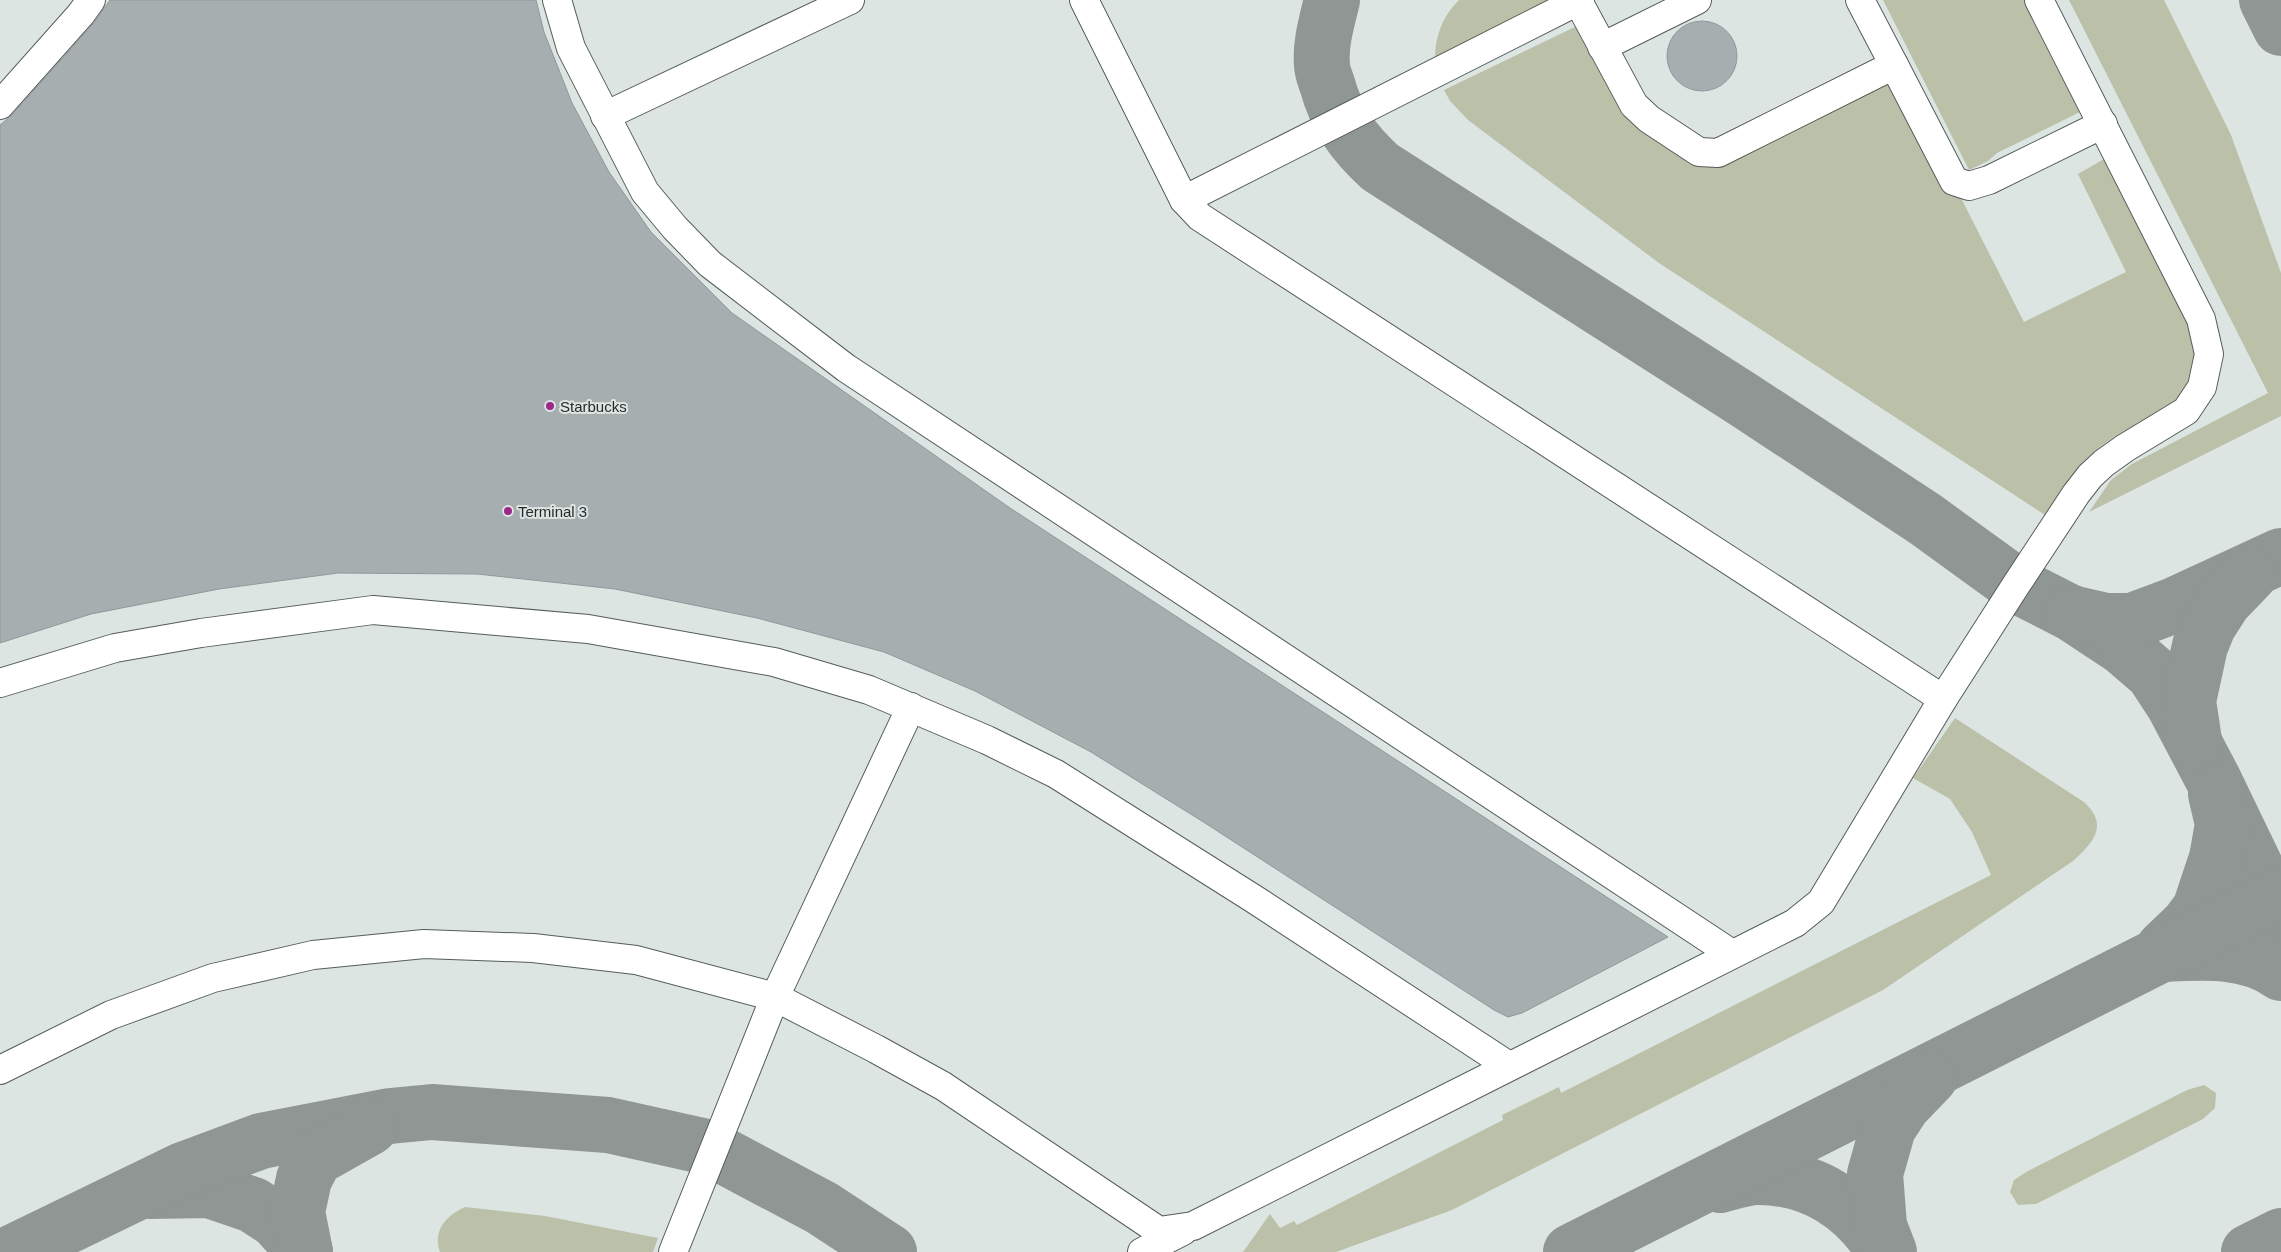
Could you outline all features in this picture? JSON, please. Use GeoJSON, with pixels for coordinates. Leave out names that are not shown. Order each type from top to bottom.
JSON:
{"type":"FeatureCollection","features":[{"type":"Feature","properties":{"kind":"lane"},"geometry":{"type":"LineString","coordinates":[[0,105],[81,14],[91,0]]}},
{"type":"Feature","properties":{"kind":"lane"},"geometry":{"type":"LineString","coordinates":[[557,0],[571,48],[646,192],[675,228],[710,264],[854,373],[1732,954]]}},
{"type":"Feature","properties":{"kind":"lane"},"geometry":{"type":"LineString","coordinates":[[605,116],[850,0]]}},
{"type":"Feature","properties":{"kind":"lane"},"geometry":{"type":"LineString","coordinates":[[1084,0],[1184,200],[1200,217],[1943,699]]}},
{"type":"Feature","properties":{"kind":"lane"},"geometry":{"type":"LineString","coordinates":[[1602,47],[1697,0]]}},
{"type":"Feature","properties":{"kind":"lane"},"geometry":{"type":"LineString","coordinates":[[1860,0],[1954,181],[1969,186],[1989,180],[2103,124]]}},
{"type":"Feature","properties":{"kind":"lane"},"geometry":{"type":"LineString","coordinates":[[1142,1252],[1795,923],[1821,902],[1943,699],[2027,568],[2090,476],[2125,448],[2186,411],[2202,387],[2209,354],[2201,319],[2039,0]]}},
{"type":"Feature","properties":{"kind":"lane"},"geometry":{"type":"LineString","coordinates":[[1184,200],[1579,1],[1634,105],[1649,120],[1699,152],[1718,153],[1894,65]]}},
{"type":"Feature","properties":{"kind":"lane"},"geometry":{"type":"LineString","coordinates":[[0,682],[115,648],[201,633],[373,610],[588,629],[774,662],[860,687],[911,707],[987,740],[1056,774],[1254,899],[1509,1066]]}},
{"type":"Feature","properties":{"kind":"lane"},"geometry":{"type":"LineString","coordinates":[[673,1252],[775,997],[911,707]]}},
{"type":"Feature","properties":{"kind":"lane"},"geometry":{"type":"LineString","coordinates":[[0,1070],[111,1015],[213,978],[313,955],[424,944],[533,948],[636,960],[775,997],[943,1086],[1159,1231],[1193,1226]]}},
{"type":"Feature","properties":{"kind":"green space"},"geometry":{"type":"Polygon","coordinates":[[[1459,0],[1550,0],[1435,59],[1436,42],[1441,27],[1448,13],[1459,0]]]}},
{"type":"Feature","properties":{"kind":"green space"},"geometry":{"type":"Polygon","coordinates":[[[1883,0],[2032,0],[2086,109],[1997,153],[1988,161],[1969,170],[1883,0]]]}},
{"type":"Feature","properties":{"kind":"green space"},"geometry":{"type":"Polygon","coordinates":[[[2069,0],[2164,0],[2231,135],[2281,273],[2281,416],[2089,512],[2111,480],[2132,464],[2268,393],[2069,0]]]}},
{"type":"Feature","properties":{"kind":"green space"},"geometry":{"type":"Polygon","coordinates":[[[1579,25],[1634,111],[1720,164],[1899,76],[2024,322],[2126,272],[2078,174],[2111,155],[2194,324],[2195,350],[2192,373],[2181,394],[2162,411],[2107,441],[2092,454],[2071,480],[2048,517],[1659,263],[1468,120],[1450,101],[1444,90],[1579,25]]]}},
{"type":"Feature","properties":{"kind":"green space"},"geometry":{"type":"Polygon","coordinates":[[[1955,718],[2084,802],[2092,810],[2096,818],[2096,833],[2087,847],[2073,861],[1883,990],[1452,1210],[1336,1252],[1243,1252],[1270,1214],[1280,1228],[1294,1221],[1297,1225],[1503,1120],[1502,1115],[1559,1087],[1561,1093],[1991,875],[1972,832],[1950,799],[1913,778],[1955,718]]]}},
{"type":"Feature","properties":{"kind":"green space"},"geometry":{"type":"Polygon","coordinates":[[[2204,1085],[2216,1093],[2215,1108],[2203,1119],[2036,1204],[2018,1205],[2010,1192],[2014,1180],[2028,1171],[2187,1090],[2204,1085]]]}},
{"type":"Feature","properties":{"kind":"green space"},"geometry":{"type":"Polygon","coordinates":[[[465,1207],[545,1216],[658,1238],[653,1252],[440,1252],[438,1237],[443,1224],[452,1214],[465,1207]]]}},
{"type":"Feature","properties":{"kind":"building","name":"Terminal 3"},"geometry":{"type":"Polygon","coordinates":[[[110,0],[536,0],[544,32],[572,103],[609,172],[651,232],[732,313],[1010,508],[1668,937],[1522,1013],[1508,1017],[1494,1010],[1205,823],[1091,752],[975,691],[884,652],[757,618],[615,589],[477,574],[338,573],[219,589],[91,614],[0,643],[0,125],[12,115],[93,24],[110,0]]]}},
{"type":"Feature","properties":{"kind":"building"},"geometry":{"type":"Polygon","coordinates":[[[1709,21],[1722,27],[1731,36],[1735,42],[1737,56],[1735,70],[1727,81],[1716,89],[1695,91],[1688,89],[1677,81],[1669,70],[1667,49],[1669,42],[1677,31],[1688,23],[1709,21]]]}},
{"type":"Feature","properties":{"kind":"taxiway"},"geometry":{"type":"LineString","coordinates":[[1332,0],[1322,49],[1324,74],[1331,97],[1347,130],[1380,167],[1744,400],[1925,519],[2016,585],[2071,613],[2124,648],[2153,673],[2174,705],[2213,779],[2281,920]]}},
{"type":"Feature","properties":{"kind":"taxiway"},"geometry":{"type":"LineString","coordinates":[[2267,0],[2281,28]]}},
{"type":"Feature","properties":{"kind":"taxiway"},"geometry":{"type":"LineString","coordinates":[[2071,613],[2106,621],[2132,621],[2175,605],[2281,556]]}},
{"type":"Feature","properties":{"kind":"taxiway"},"geometry":{"type":"LineString","coordinates":[[2194,741],[2188,701],[2200,646],[2208,626],[2224,601],[2250,574]]}},
{"type":"Feature","properties":{"kind":"taxiway"},"geometry":{"type":"LineString","coordinates":[[2164,948],[2188,925],[2200,909],[2217,858],[2223,824],[2216,794]]}},
{"type":"Feature","properties":{"kind":"taxiway"},"geometry":{"type":"LineString","coordinates":[[1571,1252],[2281,894]]}},
{"type":"Feature","properties":{"kind":"taxiway"},"geometry":{"type":"LineString","coordinates":[[2164,954],[2210,953],[2240,956],[2268,965],[2281,973]]}},
{"type":"Feature","properties":{"kind":"taxiway"},"geometry":{"type":"LineString","coordinates":[[1889,1252],[1879,1226],[1875,1174],[1888,1128],[1903,1105],[1930,1077]]}},
{"type":"Feature","properties":{"kind":"taxiway"},"geometry":{"type":"LineString","coordinates":[[14,1252],[183,1170],[261,1141],[390,1116],[432,1112],[608,1125],[707,1147],[822,1208],[889,1252]]}},
{"type":"Feature","properties":{"kind":"taxiway"},"geometry":{"type":"LineString","coordinates":[[305,1252],[297,1212],[304,1179],[315,1158],[370,1127]]}},
{"type":"Feature","properties":{"kind":"taxiway"},"geometry":{"type":"LineString","coordinates":[[1720,1185],[1758,1177],[1778,1178],[1797,1182],[1815,1189],[1832,1197],[1847,1208],[1874,1236],[1885,1252]]}},
{"type":"Feature","properties":{"kind":"taxiway"},"geometry":{"type":"LineString","coordinates":[[150,1191],[209,1190],[253,1205],[276,1220],[305,1252]]}},
{"type":"Feature","properties":{"kind":"taxiway"},"geometry":{"type":"LineString","coordinates":[[2249,1252],[2281,1236]]}},
{"type":"Feature","properties":{"kind":"place","name":"Starbucks"},"geometry":{"type":"Point","coordinates":[550,406]}},
{"type":"Feature","properties":{"kind":"place","name":"Terminal 3"},"geometry":{"type":"Point","coordinates":[508,511]}}]}
